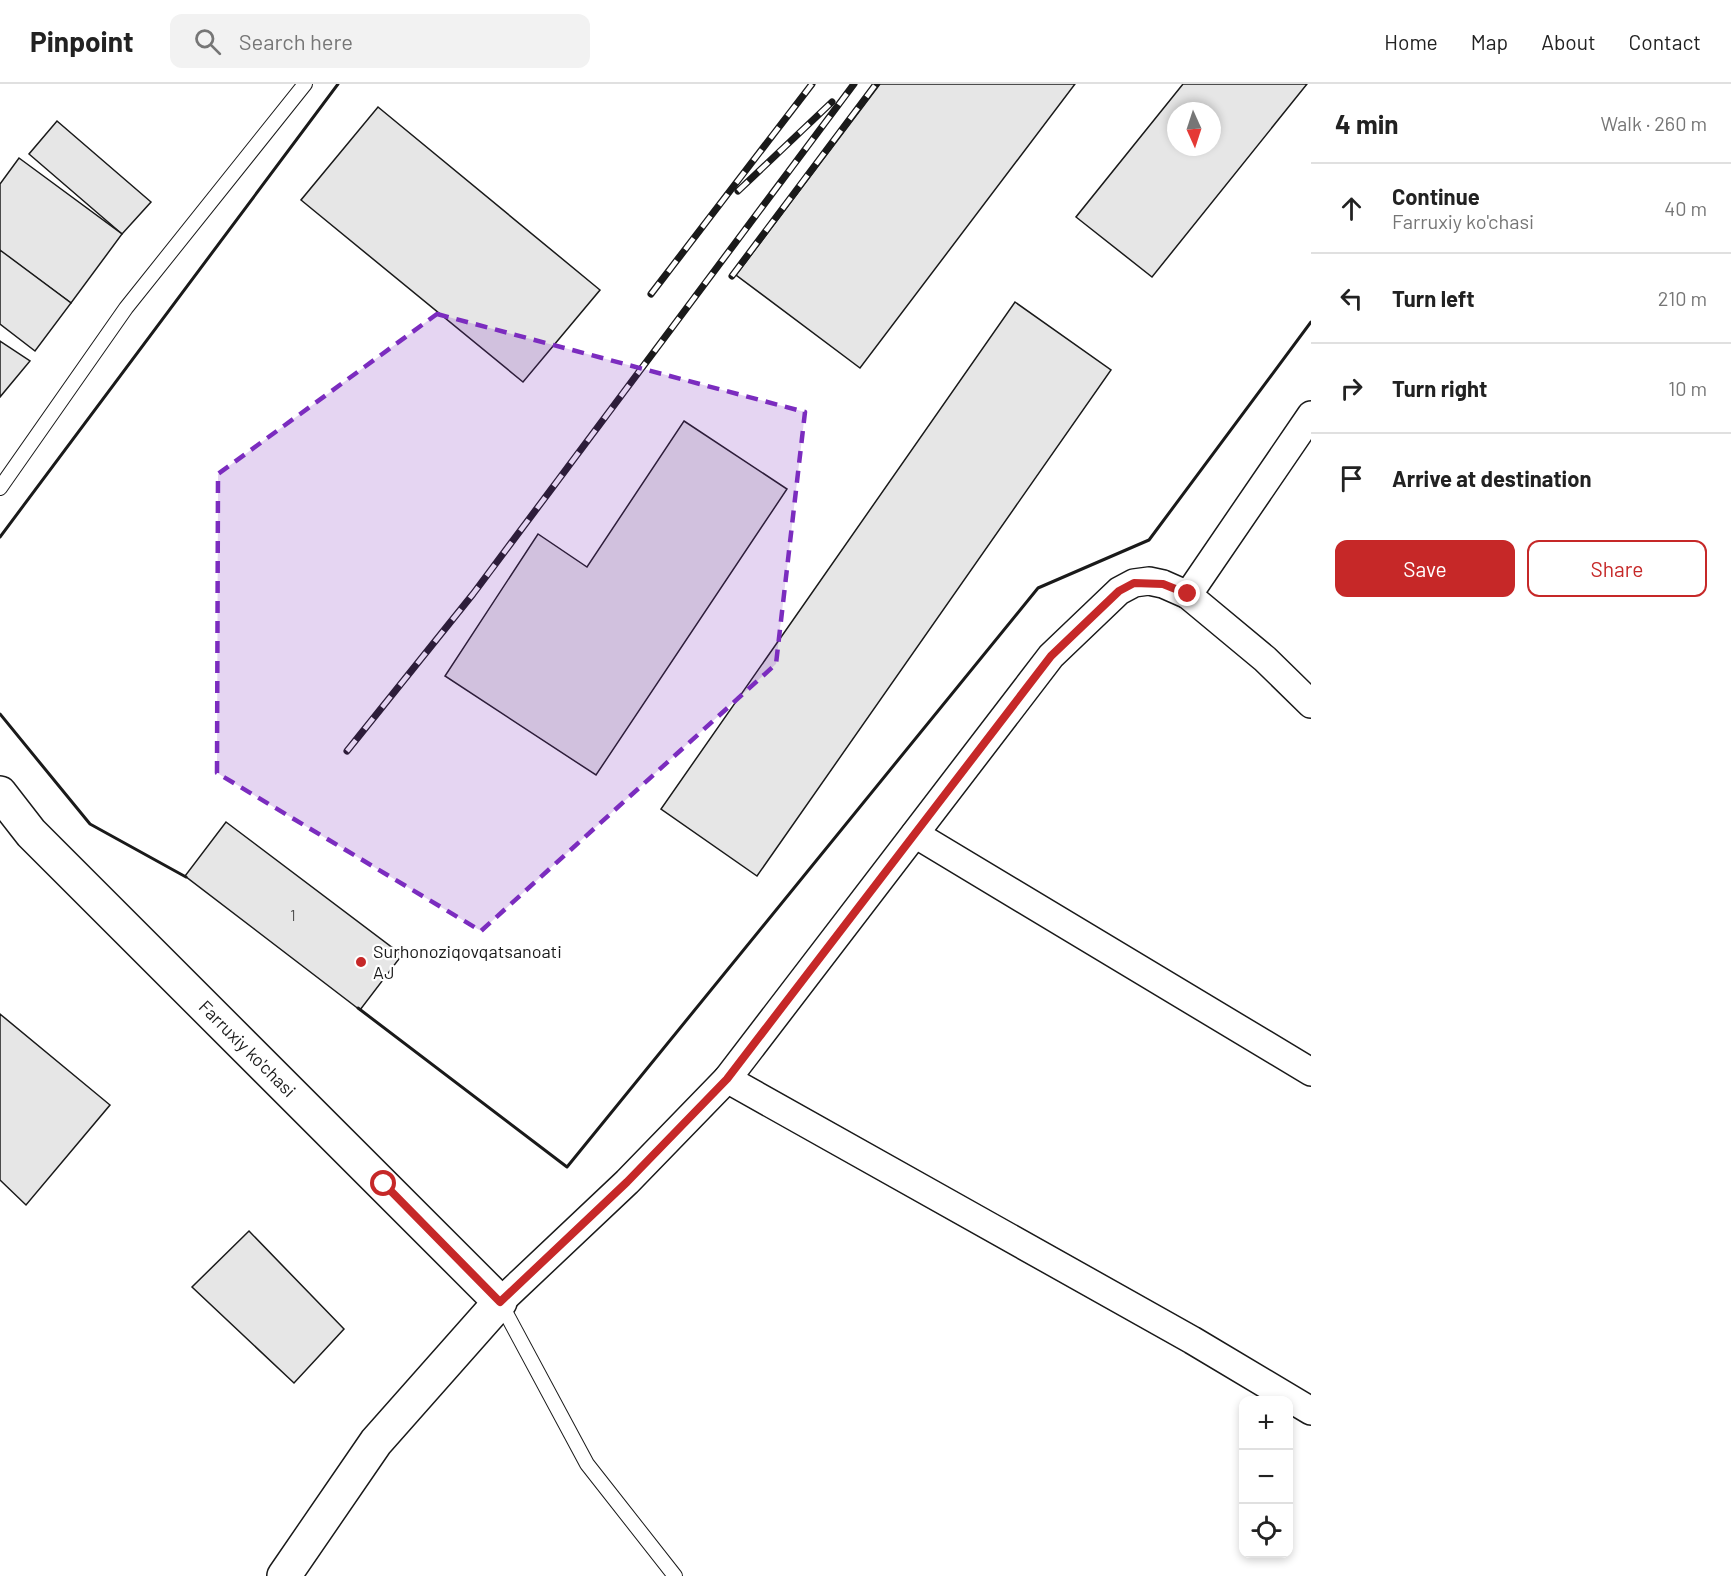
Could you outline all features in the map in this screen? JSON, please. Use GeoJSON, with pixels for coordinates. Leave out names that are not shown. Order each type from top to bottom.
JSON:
{"type":"FeatureCollection","features":[{"type":"Feature","properties":{"kind":"street"},"geometry":{"type":"LineString","coordinates":[[1188,594],[1311,415]]}},
{"type":"Feature","properties":{"kind":"street"},"geometry":{"type":"LineString","coordinates":[[284,1576],[376,1442],[500,1302],[627,1182],[727,1079],[1051,656],[1119,591],[1134,583],[1149,581],[1188,594],[1265,659],[1311,704]]}},
{"type":"Feature","properties":{"kind":"street","name":"Farruxiy ko'chasi"},"geometry":{"type":"LineString","coordinates":[[0,793],[31,833],[500,1302]]}},
{"type":"Feature","properties":{"kind":"street"},"geometry":{"type":"LineString","coordinates":[[915,834],[1311,1072]]}},
{"type":"Feature","properties":{"kind":"street"},"geometry":{"type":"LineString","coordinates":[[727,1079],[1192,1340],[1311,1411]]}},
{"type":"Feature","properties":{"kind":"lane"},"geometry":{"type":"LineString","coordinates":[[0,488],[126,308],[305,84]]}},
{"type":"Feature","properties":{"kind":"lane"},"geometry":{"type":"LineString","coordinates":[[500,1302],[587,1464],[675,1576]]}},
{"type":"Feature","properties":{"kind":"highlighted area"},"geometry":{"type":"Polygon","coordinates":[[[437,314],[805,412],[776,664],[481,931],[217,773],[218,474],[437,314]]]}},
{"type":"Feature","properties":{"kind":"building"},"geometry":{"type":"Polygon","coordinates":[[[880,84],[1075,84],[860,368],[736,275],[880,84]]]}},
{"type":"Feature","properties":{"kind":"building"},"geometry":{"type":"Polygon","coordinates":[[[1183,84],[1307,84],[1152,277],[1076,217],[1167,104],[1167,156],[1221,156],[1221,102],[1169,102],[1183,84]]]}},
{"type":"Feature","properties":{"kind":"building"},"geometry":{"type":"Polygon","coordinates":[[[378,107],[600,290],[523,382],[301,200],[378,107]]]}},
{"type":"Feature","properties":{"kind":"building"},"geometry":{"type":"Polygon","coordinates":[[[57,121],[151,202],[122,234],[29,154],[57,121]]]}},
{"type":"Feature","properties":{"kind":"building"},"geometry":{"type":"Polygon","coordinates":[[[19,158],[122,234],[71,303],[0,251],[0,184],[19,158]]]}},
{"type":"Feature","properties":{"kind":"building"},"geometry":{"type":"Polygon","coordinates":[[[0,250],[71,303],[35,351],[0,324],[0,250]]]}},
{"type":"Feature","properties":{"kind":"building"},"geometry":{"type":"Polygon","coordinates":[[[1015,302],[1111,370],[757,876],[661,809],[1015,302]]]}},
{"type":"Feature","properties":{"kind":"building"},"geometry":{"type":"Polygon","coordinates":[[[0,341],[30,361],[0,397],[0,341]]]}},
{"type":"Feature","properties":{"kind":"building"},"geometry":{"type":"Polygon","coordinates":[[[684,421],[787,489],[596,775],[445,676],[538,534],[587,567],[684,421]]]}},
{"type":"Feature","properties":{"kind":"building"},"geometry":{"type":"Polygon","coordinates":[[[226,822],[402,955],[360,1010],[185,876],[226,822]]]}},
{"type":"Feature","properties":{"kind":"building"},"geometry":{"type":"Polygon","coordinates":[[[0,1014],[110,1105],[26,1205],[0,1180],[0,1014]]]}},
{"type":"Feature","properties":{"kind":"building"},"geometry":{"type":"Polygon","coordinates":[[[249,1231],[344,1329],[294,1383],[192,1287],[249,1231]]]}},
{"type":"Feature","properties":{"kind":"railway"},"geometry":{"type":"LineString","coordinates":[[651,294],[812,84]]}},
{"type":"Feature","properties":{"kind":"railway"},"geometry":{"type":"LineString","coordinates":[[347,751],[473,594],[854,84]]}},
{"type":"Feature","properties":{"kind":"railway"},"geometry":{"type":"LineString","coordinates":[[732,276],[876,84]]}},
{"type":"Feature","properties":{"kind":"railway"},"geometry":{"type":"LineString","coordinates":[[738,191],[832,102]]}},
{"type":"Feature","properties":{"kind":"wall"},"geometry":{"type":"LineString","coordinates":[[0,537],[338,84]]}},
{"type":"Feature","properties":{"kind":"wall"},"geometry":{"type":"LineString","coordinates":[[358,1008],[567,1167],[1038,588],[1149,540],[1311,322]]}},
{"type":"Feature","properties":{"kind":"wall"},"geometry":{"type":"LineString","coordinates":[[0,714],[90,824],[186,877]]}},
{"type":"Feature","properties":{"kind":"place","name":"Surhonoziqovqatsanoati AJ"},"geometry":{"type":"Point","coordinates":[361,962]}},
{"type":"Feature","properties":{"kind":"route"},"geometry":{"type":"LineString","coordinates":[[384,1184],[500,1302],[627,1182],[727,1079],[1051,656],[1119,591],[1134,583],[1149,581],[1188,594]]}}]}
